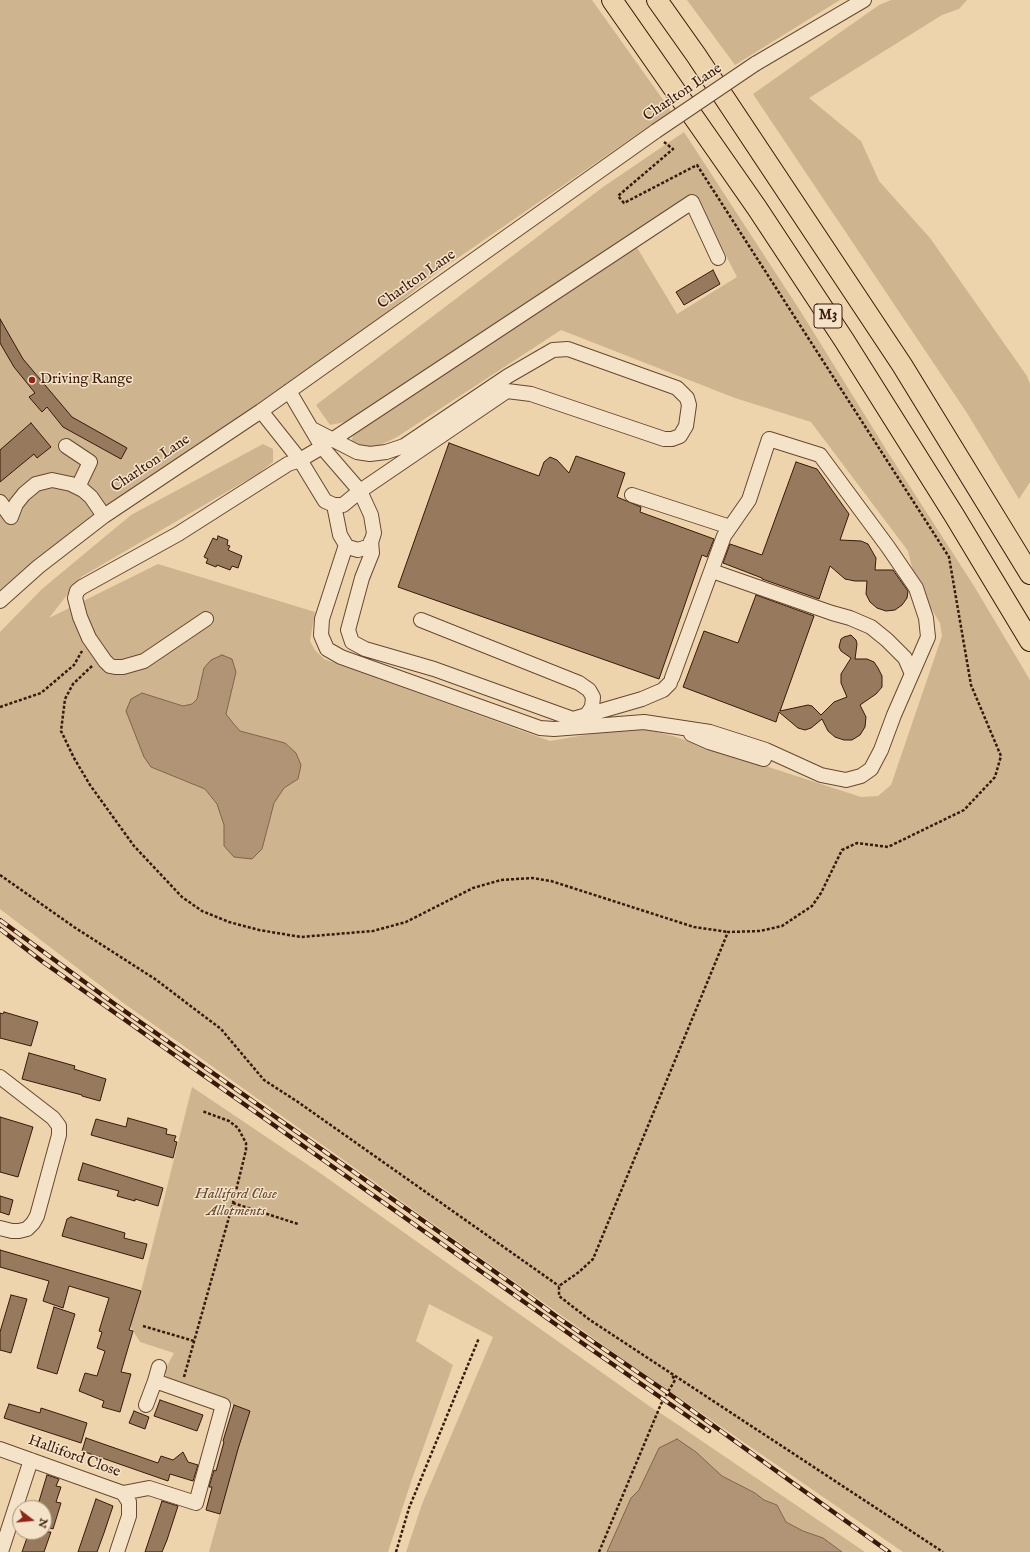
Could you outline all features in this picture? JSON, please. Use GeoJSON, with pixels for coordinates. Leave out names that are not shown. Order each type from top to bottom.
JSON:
{"type":"FeatureCollection","features":[{"type":"Feature","properties":{"kind":"highway","name":"M3"},"geometry":{"type":"LineString","coordinates":[[612,0],[752,201],[844,340],[954,515],[1030,641]]}},
{"type":"Feature","properties":{"kind":"highway","name":"M3"},"geometry":{"type":"LineString","coordinates":[[657,0],[696,55],[902,365],[1030,574]]}},
{"type":"Feature","properties":{"kind":"street","name":"Charlton Lane"},"geometry":{"type":"LineString","coordinates":[[0,601],[38,567],[104,516],[261,411],[654,133],[755,64],[864,0]]}},
{"type":"Feature","properties":{"kind":"street"},"geometry":{"type":"LineString","coordinates":[[206,619],[144,661],[123,667],[110,666],[89,638],[80,617],[75,598],[77,592],[82,586],[178,534],[288,464],[300,460],[692,202],[718,258]]}},
{"type":"Feature","properties":{"kind":"street"},"geometry":{"type":"LineString","coordinates":[[261,411],[300,460],[325,501],[334,505],[343,505],[360,491],[508,391],[532,394],[664,439],[672,439],[680,436],[686,426],[689,414],[689,405],[687,398],[676,388],[568,349],[553,350],[508,376],[404,446],[386,452],[370,454],[356,452],[327,443]]}},
{"type":"Feature","properties":{"kind":"street"},"geometry":{"type":"LineString","coordinates":[[289,391],[312,429],[327,443],[360,491],[371,515],[374,533],[370,546],[358,550],[346,545],[340,534],[334,505]]}},
{"type":"Feature","properties":{"kind":"street"},"geometry":{"type":"LineString","coordinates":[[346,545],[322,620],[321,635],[327,649],[340,657],[540,728],[554,729],[586,721],[663,690],[671,680],[724,536],[749,500],[770,439],[820,455],[888,547],[916,588],[926,618],[928,638],[894,715],[881,750],[871,769],[861,776],[846,780],[821,775],[766,750],[727,736],[710,732],[644,722],[586,721],[574,719],[434,669],[365,649],[352,642],[348,630],[362,578],[372,553],[371,541]]}},
{"type":"Feature","properties":{"kind":"street"},"geometry":{"type":"LineString","coordinates":[[66,446],[90,462],[78,487]]}},
{"type":"Feature","properties":{"kind":"street"},"geometry":{"type":"LineString","coordinates":[[0,502],[11,517],[16,504],[24,494],[36,484],[52,480],[78,487],[91,497],[104,516]]}},
{"type":"Feature","properties":{"kind":"street"},"geometry":{"type":"LineString","coordinates":[[632,495],[730,527]]}},
{"type":"Feature","properties":{"kind":"street"},"geometry":{"type":"LineString","coordinates":[[712,571],[850,618],[871,627],[905,658],[912,674]]}},
{"type":"Feature","properties":{"kind":"street"},"geometry":{"type":"LineString","coordinates":[[422,620],[580,683],[589,690],[593,697],[592,707],[586,721]]}},
{"type":"Feature","properties":{"kind":"street"},"geometry":{"type":"LineString","coordinates":[[0,1077],[53,1118],[59,1126],[59,1135],[37,1216],[33,1223],[27,1229],[19,1231],[0,1228]]}},
{"type":"Feature","properties":{"kind":"street"},"geometry":{"type":"LineString","coordinates":[[146,1405],[159,1367]]}},
{"type":"Feature","properties":{"kind":"street"},"geometry":{"type":"LineString","coordinates":[[123,1493],[149,1488],[196,1503],[223,1405],[155,1381]]}},
{"type":"Feature","properties":{"kind":"street","name":"Halliford Close"},"geometry":{"type":"LineString","coordinates":[[0,1449],[123,1493],[129,1502],[129,1516],[117,1552]]}},
{"type":"Feature","properties":{"kind":"street"},"geometry":{"type":"LineString","coordinates":[[1,1552],[31,1460]]}},
{"type":"Feature","properties":{"kind":"path"},"geometry":{"type":"LineString","coordinates":[[103,658],[90,667],[73,684],[65,699],[62,731],[74,758],[90,785],[134,846],[182,897],[202,911],[229,922],[259,930],[301,937],[373,931],[406,922],[474,888],[501,880],[532,878],[551,881],[694,926],[728,932],[760,931],[782,926],[812,906],[821,893],[842,850],[857,843],[888,847],[964,810],[995,777],[1001,756],[971,685],[949,557],[697,165],[624,203],[618,196],[673,149],[654,133]]}},
{"type":"Feature","properties":{"kind":"path"},"geometry":{"type":"LineString","coordinates":[[0,707],[41,693],[74,665],[89,638]]}},
{"type":"Feature","properties":{"kind":"path"},"geometry":{"type":"LineString","coordinates":[[0,875],[74,927],[155,979],[221,1029],[264,1080],[298,1102],[559,1286]]}},
{"type":"Feature","properties":{"kind":"path"},"geometry":{"type":"LineString","coordinates":[[559,1286],[579,1272],[593,1259],[728,932]]}},
{"type":"Feature","properties":{"kind":"path"},"geometry":{"type":"LineString","coordinates":[[182,1391],[182,1386],[233,1203],[246,1150],[246,1143],[238,1128],[229,1120],[202,1111]]}},
{"type":"Feature","properties":{"kind":"path"},"geometry":{"type":"LineString","coordinates":[[233,1203],[298,1224]]}},
{"type":"Feature","properties":{"kind":"path"},"geometry":{"type":"LineString","coordinates":[[559,1286],[559,1296],[590,1320],[943,1552]]}},
{"type":"Feature","properties":{"kind":"path"},"geometry":{"type":"LineString","coordinates":[[143,1326],[194,1341]]}},
{"type":"Feature","properties":{"kind":"path"},"geometry":{"type":"LineString","coordinates":[[396,1552],[409,1508],[479,1338]]}},
{"type":"Feature","properties":{"kind":"path"},"geometry":{"type":"LineString","coordinates":[[599,1552],[661,1404],[675,1380],[671,1373]]}},
{"type":"Feature","properties":{"kind":"green space"},"geometry":{"type":"Polygon","coordinates":[[[0,0],[592,0],[671,111],[439,271],[289,391],[135,495],[0,601],[0,0]]]}},
{"type":"Feature","properties":{"kind":"green space"},"geometry":{"type":"Polygon","coordinates":[[[687,0],[840,0],[735,65],[687,0]]]}},
{"type":"Feature","properties":{"kind":"green space"},"geometry":{"type":"Polygon","coordinates":[[[891,0],[967,0],[959,9],[942,15],[809,98],[861,141],[879,181],[930,238],[1027,376],[1030,384],[1030,482],[1019,499],[967,413],[753,94],[879,5],[891,0]]]}},
{"type":"Feature","properties":{"kind":"green space"},"geometry":{"type":"Polygon","coordinates":[[[684,132],[801,312],[887,451],[974,586],[1030,680],[1030,1552],[903,1552],[617,1355],[122,1002],[0,909],[0,632],[42,589],[131,515],[263,444],[273,449],[273,462],[259,473],[81,577],[49,618],[158,564],[315,612],[310,641],[315,650],[324,659],[550,741],[619,729],[644,729],[673,736],[861,797],[878,796],[891,785],[942,636],[940,623],[929,605],[924,588],[913,572],[908,551],[811,422],[735,398],[561,330],[397,437],[370,450],[360,447],[351,441],[353,437],[345,422],[330,425],[316,405],[603,187],[684,132]],[[697,199],[633,241],[677,314],[737,277],[697,199]],[[204,668],[197,699],[192,704],[183,706],[142,693],[151,767],[205,789],[217,804],[224,825],[224,846],[262,849],[274,803],[284,788],[298,779],[301,765],[296,753],[285,743],[240,731],[226,714],[236,672],[204,668]]]}},
{"type":"Feature","properties":{"kind":"green space","name":"Halliford Close Allotments"},"geometry":{"type":"Polygon","coordinates":[[[192,1087],[320,1173],[652,1408],[865,1552],[842,1552],[823,1538],[803,1531],[786,1522],[777,1505],[764,1500],[755,1493],[722,1476],[696,1452],[659,1448],[639,1490],[631,1498],[607,1552],[406,1552],[422,1504],[493,1337],[429,1304],[416,1341],[453,1365],[412,1479],[388,1552],[209,1552],[238,1447],[250,1411],[166,1378],[165,1370],[174,1353],[140,1342],[130,1326],[141,1291],[192,1087]]]}},
{"type":"Feature","properties":{"kind":"shaded area"},"geometry":{"type":"Polygon","coordinates":[[[222,655],[232,659],[236,672],[226,714],[240,731],[285,743],[296,753],[301,765],[298,779],[284,788],[274,803],[262,849],[252,859],[234,857],[224,846],[224,825],[217,804],[205,789],[151,767],[144,757],[126,711],[131,699],[142,693],[183,706],[192,704],[197,699],[204,668],[211,660],[222,655]]]}},
{"type":"Feature","properties":{"kind":"shaded area"},"geometry":{"type":"Polygon","coordinates":[[[677,1439],[696,1452],[722,1476],[755,1493],[764,1500],[777,1505],[786,1522],[803,1531],[823,1538],[842,1552],[607,1552],[631,1498],[639,1490],[659,1448],[677,1439]]]}},
{"type":"Feature","properties":{"kind":"building"},"geometry":{"type":"Polygon","coordinates":[[[713,270],[720,284],[684,305],[676,292],[713,270]]]}},
{"type":"Feature","properties":{"kind":"building","name":"Driving Range"},"geometry":{"type":"Polygon","coordinates":[[[0,319],[23,359],[72,417],[127,448],[121,459],[63,427],[47,407],[42,412],[29,397],[35,393],[14,367],[0,343],[0,319]]]}},
{"type":"Feature","properties":{"kind":"building"},"geometry":{"type":"Polygon","coordinates":[[[31,423],[51,447],[37,458],[34,454],[0,482],[0,450],[31,423]]]}},
{"type":"Feature","properties":{"kind":"building"},"geometry":{"type":"Polygon","coordinates":[[[449,443],[539,476],[544,462],[550,457],[557,460],[569,473],[576,456],[625,473],[617,497],[641,507],[640,512],[714,539],[707,557],[702,555],[659,679],[398,587],[449,443]]]}},
{"type":"Feature","properties":{"kind":"building"},"geometry":{"type":"Polygon","coordinates":[[[796,462],[817,469],[849,514],[840,540],[861,541],[868,544],[876,558],[875,570],[893,570],[908,591],[907,598],[902,605],[895,610],[886,611],[877,608],[870,602],[866,594],[867,581],[845,579],[830,566],[819,599],[762,579],[723,563],[730,544],[762,555],[796,462]]]}},
{"type":"Feature","properties":{"kind":"building"},"geometry":{"type":"Polygon","coordinates":[[[218,536],[228,540],[227,545],[230,546],[228,550],[242,556],[238,568],[232,566],[230,570],[206,563],[208,559],[204,557],[213,538],[217,540],[218,536]]]}},
{"type":"Feature","properties":{"kind":"building"},"geometry":{"type":"Polygon","coordinates":[[[756,595],[814,616],[780,711],[808,705],[812,706],[821,715],[834,702],[847,697],[841,683],[841,674],[851,658],[841,651],[839,647],[841,639],[844,637],[851,635],[856,640],[857,644],[855,659],[867,659],[874,662],[882,676],[882,687],[876,694],[860,705],[866,717],[865,727],[860,735],[852,740],[844,740],[835,737],[828,731],[822,719],[811,728],[805,730],[798,728],[779,712],[776,722],[683,687],[704,631],[738,643],[756,595]]]}},
{"type":"Feature","properties":{"kind":"building"},"geometry":{"type":"Polygon","coordinates":[[[4,1012],[38,1022],[31,1046],[0,1038],[0,1013],[3,1014],[4,1012]]]}},
{"type":"Feature","properties":{"kind":"building"},"geometry":{"type":"Polygon","coordinates":[[[29,1053],[75,1066],[74,1069],[106,1079],[100,1101],[22,1079],[29,1053]]]}},
{"type":"Feature","properties":{"kind":"building"},"geometry":{"type":"Polygon","coordinates":[[[0,1117],[33,1127],[18,1177],[0,1172],[0,1117]]]}},
{"type":"Feature","properties":{"kind":"building"},"geometry":{"type":"Polygon","coordinates":[[[128,1118],[167,1129],[166,1134],[176,1136],[174,1141],[177,1142],[173,1158],[91,1135],[96,1119],[126,1127],[128,1118]]]}},
{"type":"Feature","properties":{"kind":"building"},"geometry":{"type":"Polygon","coordinates":[[[83,1163],[163,1188],[158,1206],[135,1199],[135,1201],[117,1196],[119,1191],[78,1180],[83,1163]]]}},
{"type":"Feature","properties":{"kind":"building"},"geometry":{"type":"Polygon","coordinates":[[[0,1196],[13,1200],[9,1215],[0,1212],[0,1196]]]}},
{"type":"Feature","properties":{"kind":"building"},"geometry":{"type":"Polygon","coordinates":[[[71,1217],[125,1233],[124,1238],[147,1244],[143,1259],[62,1236],[67,1219],[71,1217]]]}},
{"type":"Feature","properties":{"kind":"building"},"geometry":{"type":"Polygon","coordinates":[[[0,1250],[141,1291],[129,1330],[133,1331],[121,1372],[131,1374],[120,1412],[102,1407],[104,1401],[79,1391],[85,1373],[97,1376],[105,1351],[97,1348],[102,1332],[99,1331],[109,1298],[69,1286],[63,1308],[43,1301],[49,1281],[0,1267],[0,1250]]]}},
{"type":"Feature","properties":{"kind":"building"},"geometry":{"type":"Polygon","coordinates":[[[11,1295],[27,1299],[11,1353],[0,1350],[0,1332],[11,1295]]]}},
{"type":"Feature","properties":{"kind":"building"},"geometry":{"type":"Polygon","coordinates":[[[54,1307],[75,1314],[57,1374],[37,1368],[54,1307]]]}},
{"type":"Feature","properties":{"kind":"building"},"geometry":{"type":"Polygon","coordinates":[[[160,1400],[203,1415],[197,1431],[154,1416],[160,1400]]]}},
{"type":"Feature","properties":{"kind":"building"},"geometry":{"type":"Polygon","coordinates":[[[9,1404],[40,1413],[41,1408],[87,1423],[81,1443],[4,1418],[9,1404]]]}},
{"type":"Feature","properties":{"kind":"building"},"geometry":{"type":"Polygon","coordinates":[[[234,1405],[250,1411],[220,1514],[206,1510],[212,1487],[209,1487],[214,1470],[216,1471],[234,1405]]]}},
{"type":"Feature","properties":{"kind":"building"},"geometry":{"type":"Polygon","coordinates":[[[134,1411],[149,1417],[145,1429],[129,1423],[134,1411]]]}},
{"type":"Feature","properties":{"kind":"building"},"geometry":{"type":"Polygon","coordinates":[[[86,1438],[158,1463],[161,1456],[173,1460],[183,1452],[188,1462],[198,1465],[193,1481],[170,1474],[168,1481],[82,1451],[86,1438]]]}},
{"type":"Feature","properties":{"kind":"building"},"geometry":{"type":"Polygon","coordinates":[[[47,1475],[59,1479],[56,1486],[61,1487],[56,1502],[61,1503],[53,1529],[52,1500],[39,1500],[47,1475]]]}},
{"type":"Feature","properties":{"kind":"building"},"geometry":{"type":"Polygon","coordinates":[[[96,1499],[113,1506],[104,1533],[97,1552],[78,1552],[96,1499]]]}},
{"type":"Feature","properties":{"kind":"building"},"geometry":{"type":"Polygon","coordinates":[[[162,1501],[178,1506],[167,1540],[162,1552],[145,1552],[162,1501]]]}},
{"type":"Feature","properties":{"kind":"building"},"geometry":{"type":"Polygon","coordinates":[[[26,1540],[48,1540],[44,1552],[22,1552],[26,1540]]]}},
{"type":"Feature","properties":{"kind":"railway"},"geometry":{"type":"LineString","coordinates":[[0,920],[116,1005],[428,1224],[560,1319],[668,1393],[889,1552]]}},
{"type":"Feature","properties":{"kind":"railway"},"geometry":{"type":"LineString","coordinates":[[0,929],[43,962],[709,1431]]}},
{"type":"Feature","properties":{"kind":"place","name":"Driving Range"},"geometry":{"type":"Point","coordinates":[32,380]}}]}
